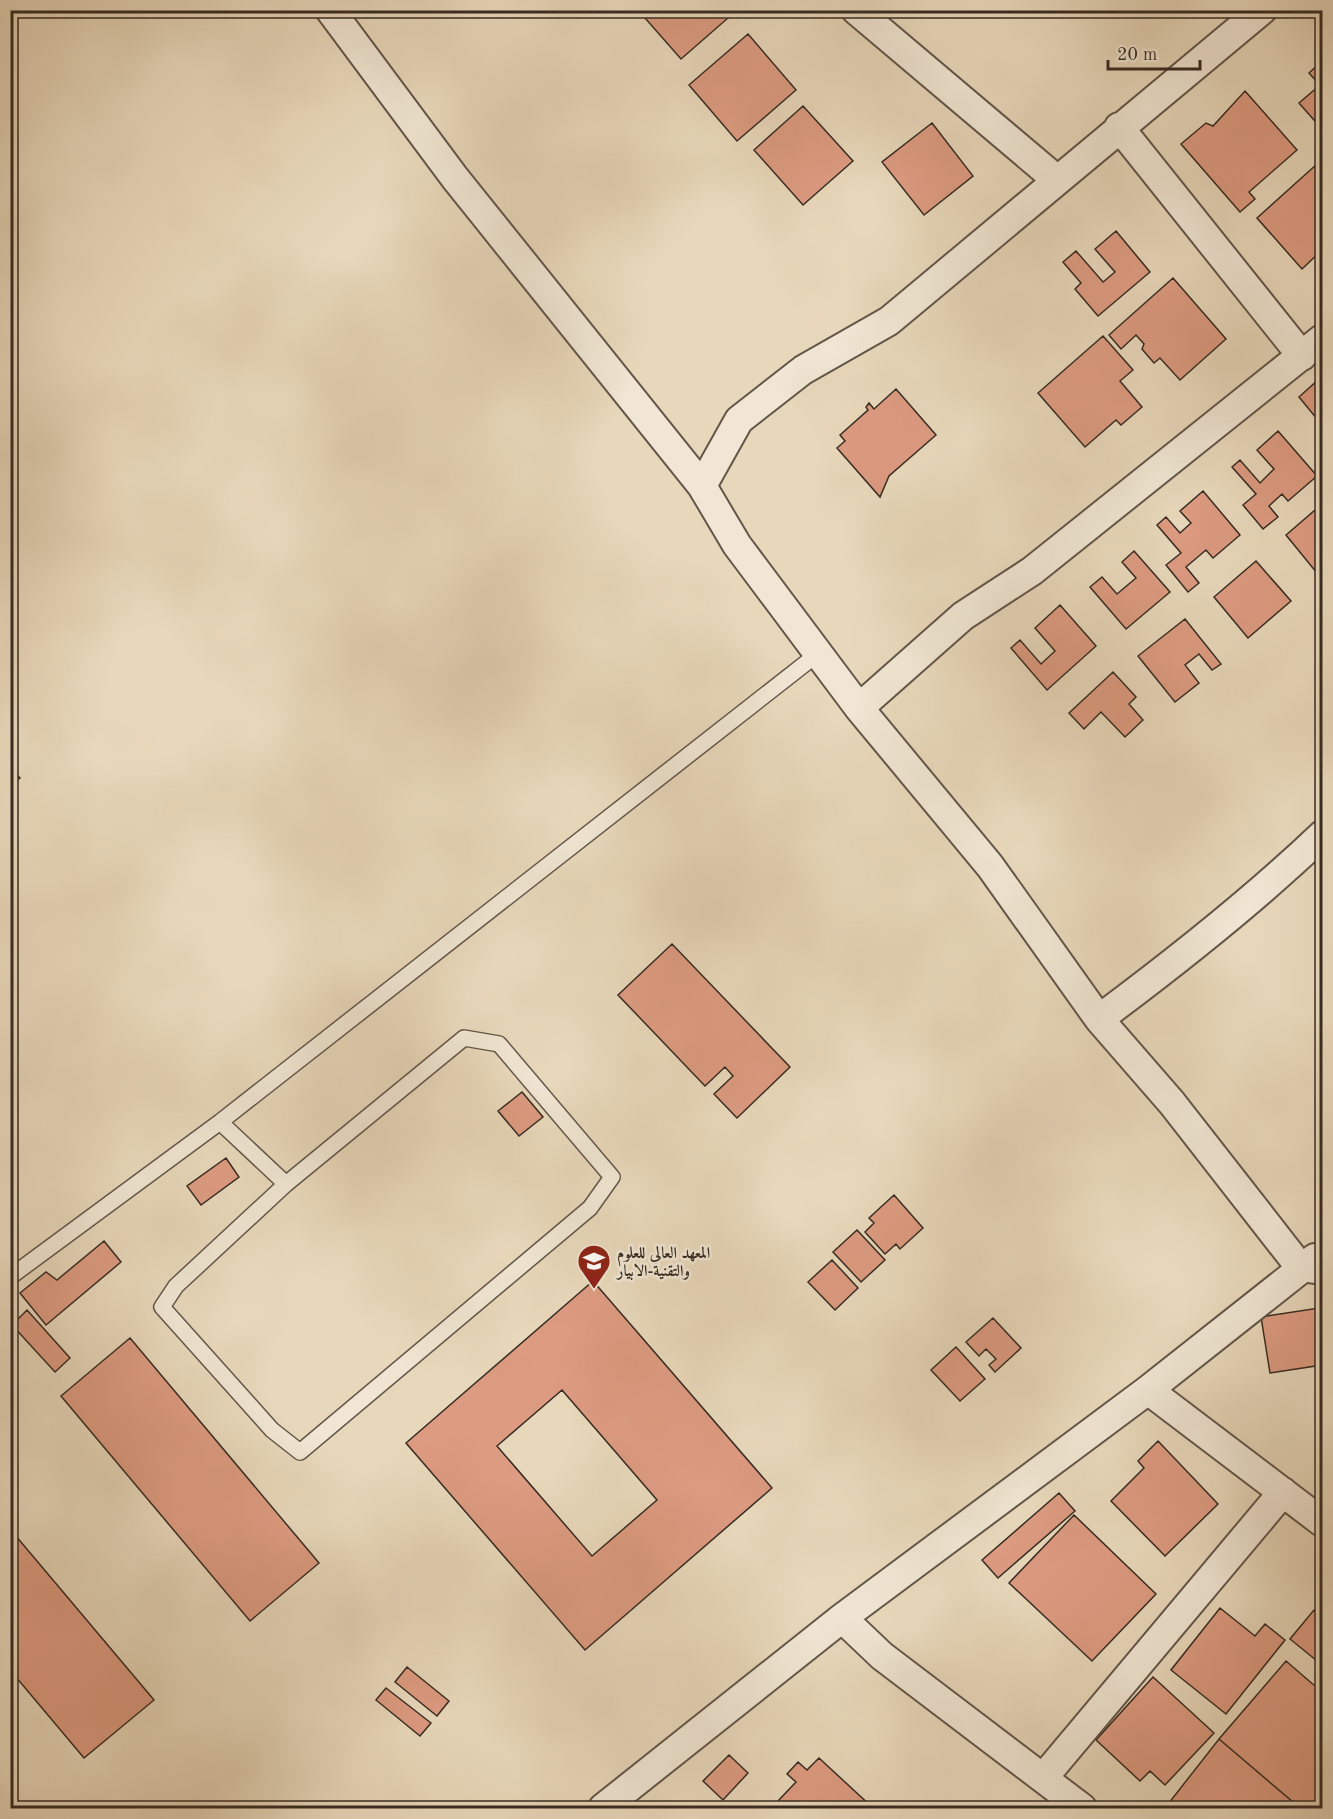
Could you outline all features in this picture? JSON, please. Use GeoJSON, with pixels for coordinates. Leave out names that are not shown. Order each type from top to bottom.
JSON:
{"type":"FeatureCollection","features":[{"type":"Feature","properties":{"kind":"street"},"geometry":{"type":"LineString","coordinates":[[330,10],[455,178],[702,486],[737,545],[820,652],[859,708],[990,866],[1099,1019],[1315,1263],[842,1618],[603,1809]]}},
{"type":"Feature","properties":{"kind":"street"},"geometry":{"type":"LineString","coordinates":[[856,10],[1057,180]]}},
{"type":"Feature","properties":{"kind":"street"},"geometry":{"type":"LineString","coordinates":[[702,486],[739,420],[803,370],[889,321],[1262,10]]}},
{"type":"Feature","properties":{"kind":"street"},"geometry":{"type":"LineString","coordinates":[[859,708],[963,616],[1032,571],[1312,347],[1119,128]]}},
{"type":"Feature","properties":{"kind":"street"},"geometry":{"type":"LineString","coordinates":[[1099,1019],[1203,940],[1273,882],[1323,835]]}},
{"type":"Feature","properties":{"kind":"street"},"geometry":{"type":"LineString","coordinates":[[1148,1390],[1323,1522]]}},
{"type":"Feature","properties":{"kind":"street"},"geometry":{"type":"LineString","coordinates":[[1043,1778],[1283,1492]]}},
{"type":"Feature","properties":{"kind":"street"},"geometry":{"type":"LineString","coordinates":[[842,1618],[882,1656],[1082,1809]]}},
{"type":"Feature","properties":{"kind":"lane"},"geometry":{"type":"LineString","coordinates":[[10,1277],[220,1122],[820,652]]}},
{"type":"Feature","properties":{"kind":"lane"},"geometry":{"type":"LineString","coordinates":[[464,1038],[499,1044],[612,1177],[590,1208],[300,1452],[272,1430],[162,1307],[176,1286],[286,1184],[464,1038]]}},
{"type":"Feature","properties":{"kind":"lane"},"geometry":{"type":"LineString","coordinates":[[220,1122],[286,1184]]}},
{"type":"Feature","properties":{"kind":"building"},"geometry":{"type":"Polygon","coordinates":[[[638,10],[736,10],[736,11],[681,59],[638,10]]]}},
{"type":"Feature","properties":{"kind":"building"},"geometry":{"type":"Polygon","coordinates":[[[748,34],[796,90],[737,141],[689,85],[748,34]]]}},
{"type":"Feature","properties":{"kind":"building"},"geometry":{"type":"Polygon","coordinates":[[[1322,61],[1322,129],[1299,103],[1320,85],[1309,73],[1322,61]]]}},
{"type":"Feature","properties":{"kind":"building"},"geometry":{"type":"Polygon","coordinates":[[[1245,91],[1297,150],[1249,192],[1255,199],[1240,212],[1181,144],[1206,123],[1213,126],[1245,91]]]}},
{"type":"Feature","properties":{"kind":"building"},"geometry":{"type":"Polygon","coordinates":[[[803,106],[853,161],[803,205],[754,150],[803,106]]]}},
{"type":"Feature","properties":{"kind":"building"},"geometry":{"type":"Polygon","coordinates":[[[932,123],[973,176],[924,215],[882,162],[932,123]]]}},
{"type":"Feature","properties":{"kind":"building"},"geometry":{"type":"Polygon","coordinates":[[[1317,164],[1322,170],[1322,250],[1302,269],[1257,218],[1317,164]]]}},
{"type":"Feature","properties":{"kind":"building"},"geometry":{"type":"Polygon","coordinates":[[[1116,231],[1150,272],[1098,316],[1075,289],[1081,283],[1063,262],[1076,251],[1103,282],[1115,272],[1095,249],[1116,231]]]}},
{"type":"Feature","properties":{"kind":"building"},"geometry":{"type":"Polygon","coordinates":[[[1173,278],[1226,339],[1180,380],[1160,358],[1154,363],[1142,349],[1144,344],[1136,335],[1121,349],[1109,335],[1173,278]]]}},
{"type":"Feature","properties":{"kind":"building"},"geometry":{"type":"Polygon","coordinates":[[[1103,336],[1133,370],[1120,381],[1142,407],[1121,425],[1116,420],[1085,447],[1038,393],[1103,336]]]}},
{"type":"Feature","properties":{"kind":"building"},"geometry":{"type":"Polygon","coordinates":[[[1318,380],[1322,386],[1322,425],[1299,397],[1318,380]]]}},
{"type":"Feature","properties":{"kind":"building"},"geometry":{"type":"Polygon","coordinates":[[[896,389],[936,435],[889,476],[880,497],[837,448],[845,441],[840,435],[868,410],[866,407],[869,403],[874,409],[896,389]]]}},
{"type":"Feature","properties":{"kind":"building"},"geometry":{"type":"Polygon","coordinates":[[[1278,431],[1317,476],[1288,501],[1282,494],[1269,506],[1278,517],[1263,529],[1243,505],[1256,494],[1232,467],[1240,460],[1260,483],[1274,469],[1257,450],[1278,431]]]}},
{"type":"Feature","properties":{"kind":"building"},"geometry":{"type":"Polygon","coordinates":[[[1203,491],[1240,535],[1213,558],[1206,550],[1186,567],[1199,583],[1188,592],[1166,565],[1181,553],[1157,525],[1166,517],[1180,533],[1191,523],[1180,511],[1203,491]]]}},
{"type":"Feature","properties":{"kind":"building"},"geometry":{"type":"Polygon","coordinates":[[[1322,504],[1322,577],[1321,578],[1286,535],[1322,504]]]}},
{"type":"Feature","properties":{"kind":"building"},"geometry":{"type":"Polygon","coordinates":[[[1134,551],[1170,592],[1126,629],[1090,587],[1102,577],[1117,594],[1136,578],[1122,562],[1134,551]]]}},
{"type":"Feature","properties":{"kind":"building"},"geometry":{"type":"Polygon","coordinates":[[[1256,561],[1291,601],[1248,638],[1214,597],[1256,561]]]}},
{"type":"Feature","properties":{"kind":"building"},"geometry":{"type":"Polygon","coordinates":[[[1060,605],[1096,646],[1047,690],[1011,648],[1020,640],[1041,664],[1055,651],[1035,628],[1060,605]]]}},
{"type":"Feature","properties":{"kind":"building"},"geometry":{"type":"Polygon","coordinates":[[[1185,619],[1221,664],[1212,670],[1199,654],[1185,665],[1199,683],[1175,702],[1138,656],[1185,619]]]}},
{"type":"Feature","properties":{"kind":"building"},"geometry":{"type":"Polygon","coordinates":[[[1113,672],[1136,697],[1129,704],[1143,720],[1125,737],[1101,712],[1084,729],[1069,713],[1113,672]]]}},
{"type":"Feature","properties":{"kind":"building"},"geometry":{"type":"Polygon","coordinates":[[[10,768],[20,778],[10,786],[10,768]]]}},
{"type":"Feature","properties":{"kind":"building"},"geometry":{"type":"Polygon","coordinates":[[[672,944],[790,1067],[737,1118],[714,1094],[733,1076],[725,1067],[705,1086],[618,995],[672,944]]]}},
{"type":"Feature","properties":{"kind":"building"},"geometry":{"type":"Polygon","coordinates":[[[522,1092],[543,1117],[519,1136],[498,1111],[522,1092]]]}},
{"type":"Feature","properties":{"kind":"building"},"geometry":{"type":"Polygon","coordinates":[[[226,1158],[239,1177],[201,1205],[187,1186],[226,1158]]]}},
{"type":"Feature","properties":{"kind":"building"},"geometry":{"type":"Polygon","coordinates":[[[894,1195],[923,1228],[900,1249],[896,1244],[885,1254],[865,1232],[874,1223],[869,1218],[894,1195]]]}},
{"type":"Feature","properties":{"kind":"building"},"geometry":{"type":"Polygon","coordinates":[[[857,1230],[885,1260],[861,1282],[833,1252],[857,1230]]]}},
{"type":"Feature","properties":{"kind":"building"},"geometry":{"type":"Polygon","coordinates":[[[104,1241],[121,1262],[46,1325],[20,1293],[46,1272],[57,1280],[104,1241]]]}},
{"type":"Feature","properties":{"kind":"building"},"geometry":{"type":"Polygon","coordinates":[[[832,1260],[858,1288],[835,1310],[808,1282],[832,1260]]]}},
{"type":"Feature","properties":{"kind":"building"},"geometry":{"type":"Polygon","coordinates":[[[593,1281],[772,1488],[585,1650],[406,1443],[593,1281]],[[562,1390],[497,1446],[592,1556],[657,1500],[562,1390]]]}},
{"type":"Feature","properties":{"kind":"building"},"geometry":{"type":"Polygon","coordinates":[[[1319,1308],[1322,1365],[1270,1373],[1261,1317],[1319,1308]]]}},
{"type":"Feature","properties":{"kind":"building"},"geometry":{"type":"Polygon","coordinates":[[[27,1310],[70,1358],[55,1372],[12,1325],[27,1310]]]}},
{"type":"Feature","properties":{"kind":"building"},"geometry":{"type":"Polygon","coordinates":[[[993,1318],[1021,1348],[995,1372],[989,1365],[996,1359],[986,1349],[979,1356],[966,1342],[993,1318]]]}},
{"type":"Feature","properties":{"kind":"building"},"geometry":{"type":"Polygon","coordinates":[[[130,1338],[319,1563],[250,1621],[61,1396],[130,1338]]]}},
{"type":"Feature","properties":{"kind":"building"},"geometry":{"type":"Polygon","coordinates":[[[956,1347],[985,1379],[960,1401],[931,1370],[956,1347]]]}},
{"type":"Feature","properties":{"kind":"building"},"geometry":{"type":"Polygon","coordinates":[[[1158,1441],[1218,1504],[1165,1556],[1111,1501],[1144,1468],[1138,1461],[1158,1441]]]}},
{"type":"Feature","properties":{"kind":"building"},"geometry":{"type":"Polygon","coordinates":[[[1059,1493],[1075,1511],[998,1578],[982,1560],[1059,1493]]]}},
{"type":"Feature","properties":{"kind":"building"},"geometry":{"type":"Polygon","coordinates":[[[1074,1515],[1156,1594],[1092,1661],[1009,1583],[1074,1515]]]}},
{"type":"Feature","properties":{"kind":"building"},"geometry":{"type":"Polygon","coordinates":[[[10,1529],[154,1700],[84,1758],[10,1670],[10,1529]]]}},
{"type":"Feature","properties":{"kind":"building"},"geometry":{"type":"Polygon","coordinates":[[[1220,1608],[1255,1636],[1265,1624],[1285,1640],[1226,1714],[1171,1670],[1220,1608]]]}},
{"type":"Feature","properties":{"kind":"building"},"geometry":{"type":"Polygon","coordinates":[[[1314,1610],[1322,1617],[1322,1665],[1290,1639],[1314,1610]]]}},
{"type":"Feature","properties":{"kind":"building"},"geometry":{"type":"Polygon","coordinates":[[[1286,1661],[1322,1692],[1322,1792],[1309,1808],[1300,1808],[1219,1739],[1286,1661]]]}},
{"type":"Feature","properties":{"kind":"building"},"geometry":{"type":"Polygon","coordinates":[[[407,1667],[449,1701],[437,1716],[395,1682],[407,1667]]]}},
{"type":"Feature","properties":{"kind":"building"},"geometry":{"type":"Polygon","coordinates":[[[1153,1677],[1214,1733],[1165,1785],[1150,1771],[1140,1781],[1096,1740],[1153,1677]]]}},
{"type":"Feature","properties":{"kind":"building"},"geometry":{"type":"Polygon","coordinates":[[[386,1688],[431,1723],[420,1736],[376,1700],[386,1688]]]}},
{"type":"Feature","properties":{"kind":"building"},"geometry":{"type":"Polygon","coordinates":[[[1219,1739],[1300,1808],[1165,1808],[1219,1739]]]}},
{"type":"Feature","properties":{"kind":"building"},"geometry":{"type":"Polygon","coordinates":[[[729,1755],[748,1773],[723,1800],[703,1781],[729,1755]]]}},
{"type":"Feature","properties":{"kind":"building"},"geometry":{"type":"Polygon","coordinates":[[[819,1758],[873,1808],[786,1808],[778,1801],[796,1782],[787,1774],[798,1762],[807,1770],[819,1758]]]}},
{"type":"Feature","properties":{"kind":"place","name":"المعهد العالي للعلوم والتقنية-الابيار"},"geometry":{"type":"Point","coordinates":[594,1290]}}]}
